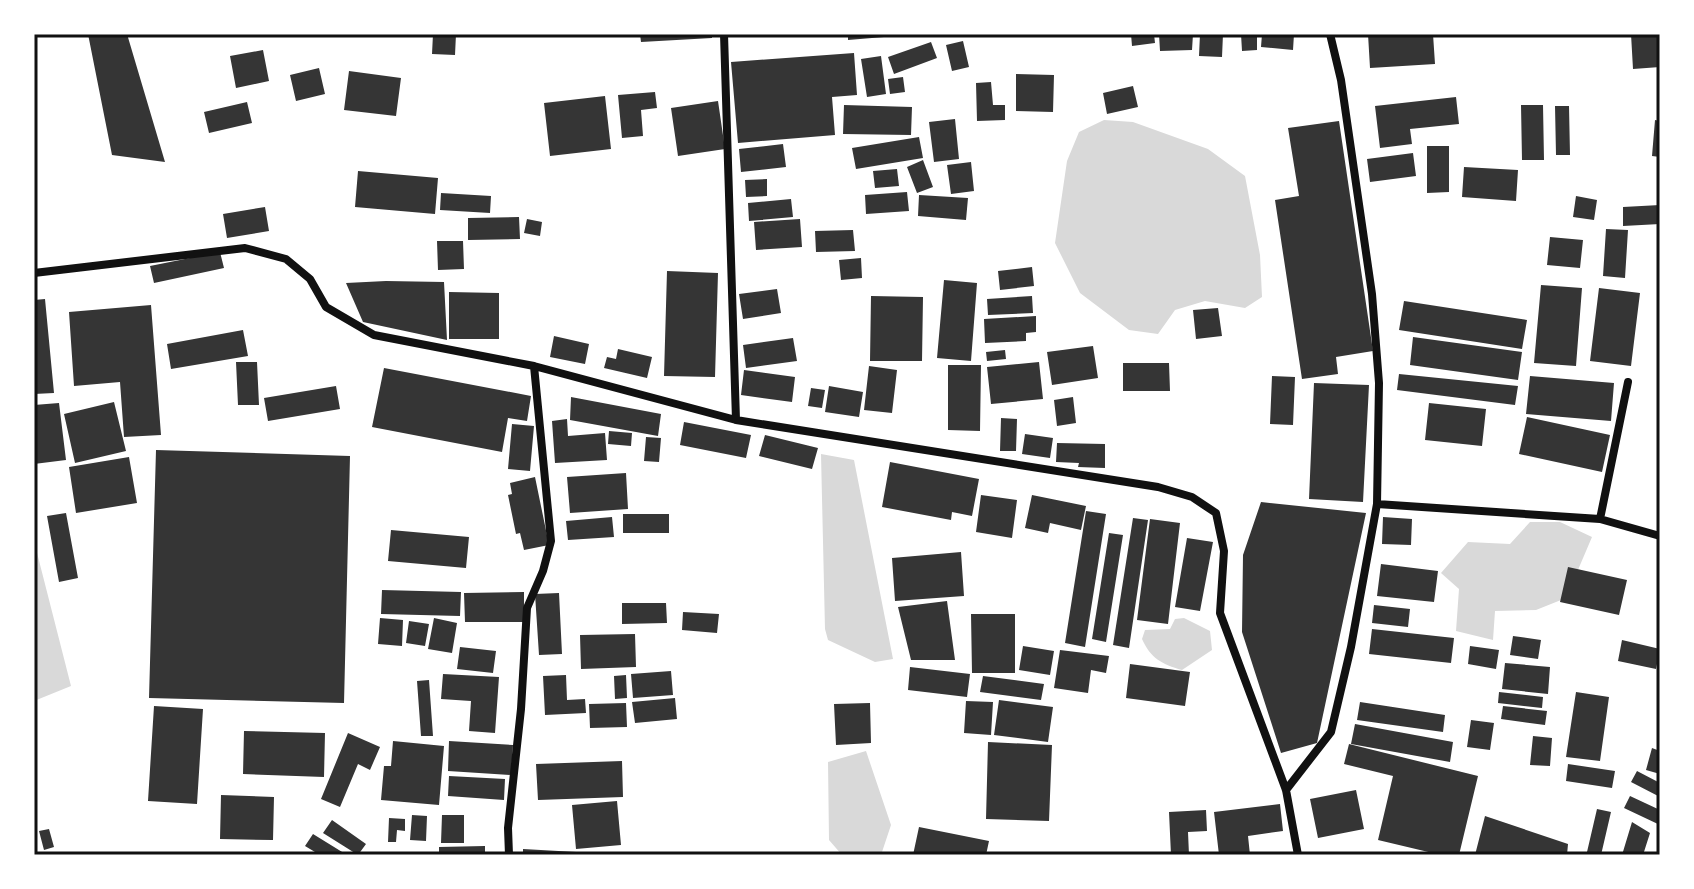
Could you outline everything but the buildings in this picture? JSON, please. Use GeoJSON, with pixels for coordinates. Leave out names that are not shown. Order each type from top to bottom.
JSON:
{"type":"FeatureCollection","features":[{"type":"Feature","properties":{"kind":"street"},"geometry":{"type":"LineString","coordinates":[[724,34],[736,420]]}},
{"type":"Feature","properties":{"kind":"street"},"geometry":{"type":"LineString","coordinates":[[1286,790],[1331,732],[1351,647],[1377,504],[1379,383],[1372,294],[1341,80],[1330,34]]}},
{"type":"Feature","properties":{"kind":"street"},"geometry":{"type":"LineString","coordinates":[[34,273],[245,248],[286,259],[310,279],[326,307],[374,335],[534,366],[736,420],[1158,487],[1192,497],[1216,513],[1224,551],[1220,613],[1286,790],[1298,855]]}},
{"type":"Feature","properties":{"kind":"street"},"geometry":{"type":"LineString","coordinates":[[509,855],[508,828],[521,709],[527,608],[543,571],[551,541],[534,366]]}},
{"type":"Feature","properties":{"kind":"street"},"geometry":{"type":"LineString","coordinates":[[1600,519],[1628,382]]}},
{"type":"Feature","properties":{"kind":"street"},"geometry":{"type":"LineString","coordinates":[[1377,504],[1600,519],[1660,536]]}},
{"type":"Feature","properties":{"kind":"shaded area"},"geometry":{"type":"Polygon","coordinates":[[[1104,120],[1133,122],[1208,149],[1245,176],[1260,255],[1262,297],[1245,308],[1205,301],[1175,310],[1158,334],[1129,330],[1080,293],[1055,243],[1067,161],[1079,132],[1104,120]]]}},
{"type":"Feature","properties":{"kind":"shaded area"},"geometry":{"type":"Polygon","coordinates":[[[821,454],[854,460],[893,659],[875,662],[828,640],[825,629],[821,454]]]}},
{"type":"Feature","properties":{"kind":"shaded area"},"geometry":{"type":"Polygon","coordinates":[[[1530,522],[1560,522],[1592,537],[1566,598],[1536,610],[1495,611],[1493,640],[1456,631],[1459,589],[1441,573],[1468,542],[1510,544],[1530,522]]]}},
{"type":"Feature","properties":{"kind":"shaded area"},"geometry":{"type":"Polygon","coordinates":[[[34,541],[71,686],[34,701],[34,541]]]}},
{"type":"Feature","properties":{"kind":"shaded area"},"geometry":{"type":"Polygon","coordinates":[[[1184,618],[1210,631],[1212,650],[1182,670],[1158,660],[1142,639],[1145,630],[1170,629],[1175,619],[1184,618]]]}},
{"type":"Feature","properties":{"kind":"shaded area"},"geometry":{"type":"Polygon","coordinates":[[[866,751],[891,825],[881,855],[842,855],[829,840],[828,762],[866,751]]]}}]}
